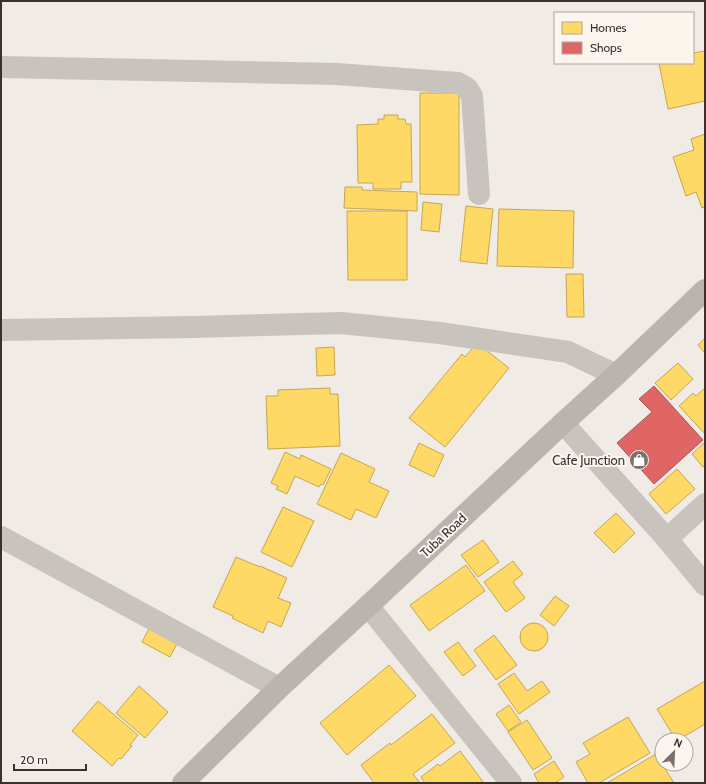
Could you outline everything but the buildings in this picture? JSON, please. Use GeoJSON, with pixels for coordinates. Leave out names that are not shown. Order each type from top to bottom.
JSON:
{"type":"FeatureCollection","features":[{"type":"Feature","properties":{"kind":"street"},"geometry":{"type":"LineString","coordinates":[[1,67],[337,74],[458,83],[467,88],[472,96],[479,194]]}},
{"type":"Feature","properties":{"kind":"street","name":"Tuba Road"},"geometry":{"type":"LineString","coordinates":[[183,783],[279,688],[562,423],[616,375],[705,290]]}},
{"type":"Feature","properties":{"kind":"street"},"geometry":{"type":"LineString","coordinates":[[1,330],[341,323],[440,332],[568,352],[616,375]]}},
{"type":"Feature","properties":{"kind":"street"},"geometry":{"type":"LineString","coordinates":[[562,423],[667,539],[705,585]]}},
{"type":"Feature","properties":{"kind":"street"},"geometry":{"type":"LineString","coordinates":[[667,539],[705,504]]}},
{"type":"Feature","properties":{"kind":"street"},"geometry":{"type":"LineString","coordinates":[[1,537],[279,688]]}},
{"type":"Feature","properties":{"kind":"street"},"geometry":{"type":"LineString","coordinates":[[368,606],[511,783]]}},
{"type":"Feature","properties":{"kind":"place","name":"Cafe Junction"},"geometry":{"type":"Point","coordinates":[639,460]}}]}
